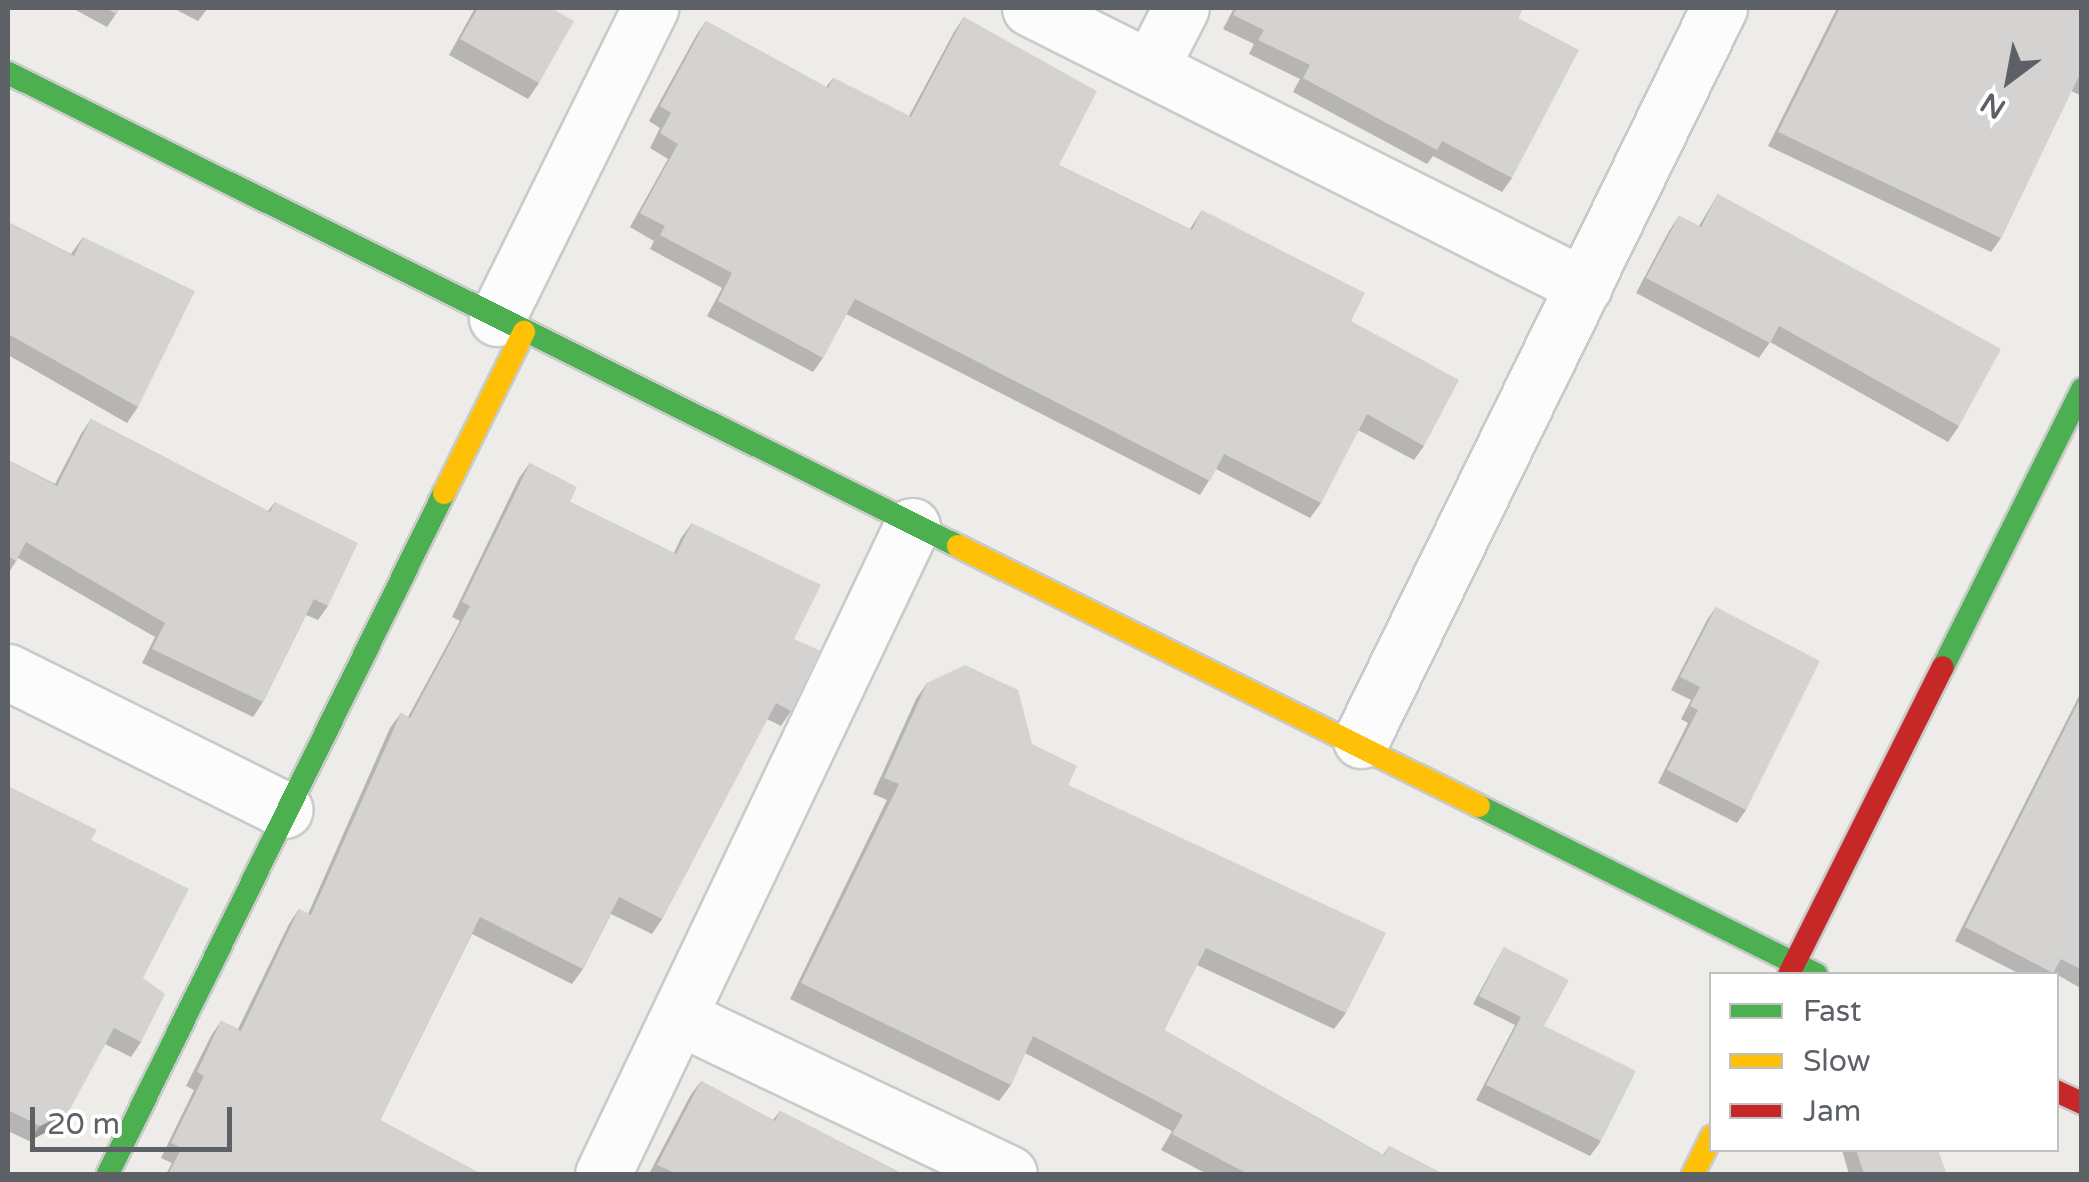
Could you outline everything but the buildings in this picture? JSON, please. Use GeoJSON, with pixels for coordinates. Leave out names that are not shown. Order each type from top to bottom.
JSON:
{"type":"FeatureCollection","features":[{"type":"Feature","properties":{"kind":"street"},"geometry":{"type":"LineString","coordinates":[[108,1174],[285,810],[510,325],[650,8]]}},
{"type":"Feature","properties":{"kind":"street"},"geometry":{"type":"LineString","coordinates":[[1030,8],[1584,286]]}},
{"type":"Feature","properties":{"kind":"street"},"geometry":{"type":"LineString","coordinates":[[1151,66],[1180,8]]}},
{"type":"Feature","properties":{"kind":"street"},"geometry":{"type":"LineString","coordinates":[[1361,740],[1718,8]]}},
{"type":"Feature","properties":{"kind":"street"},"geometry":{"type":"LineString","coordinates":[[8,73],[912,526],[1361,740],[1800,971],[2082,389]]}},
{"type":"Feature","properties":{"kind":"street"},"geometry":{"type":"LineString","coordinates":[[602,1174],[682,1018],[912,526]]}},
{"type":"Feature","properties":{"kind":"street"},"geometry":{"type":"LineString","coordinates":[[8,672],[285,810]]}},
{"type":"Feature","properties":{"kind":"street"},"geometry":{"type":"LineString","coordinates":[[682,1018],[1009,1174]]}},
{"type":"Feature","properties":{"kind":"street"},"geometry":{"type":"LineString","coordinates":[[2059,1092],[2082,1103]]}},
{"type":"Feature","properties":{"kind":"street"},"geometry":{"type":"LineString","coordinates":[[1692,1174],[1709,1142]]}},
{"type":"Feature","properties":{"kind":"traffic: fast"},"geometry":{"type":"LineString","coordinates":[[8,73],[958,546]]}},
{"type":"Feature","properties":{"kind":"traffic: fast"},"geometry":{"type":"LineString","coordinates":[[1943,667],[2082,389]]}},
{"type":"Feature","properties":{"kind":"traffic: fast"},"geometry":{"type":"LineString","coordinates":[[108,1174],[444,493]]}},
{"type":"Feature","properties":{"kind":"traffic: fast"},"geometry":{"type":"LineString","coordinates":[[1479,806],[1812,972]]}},
{"type":"Feature","properties":{"kind":"traffic: slow"},"geometry":{"type":"LineString","coordinates":[[444,493],[524,332]]}},
{"type":"Feature","properties":{"kind":"traffic: slow"},"geometry":{"type":"LineString","coordinates":[[958,546],[1479,806]]}},
{"type":"Feature","properties":{"kind":"traffic: slow"},"geometry":{"type":"LineString","coordinates":[[1693,1174],[1709,1142]]}},
{"type":"Feature","properties":{"kind":"traffic: jam"},"geometry":{"type":"LineString","coordinates":[[1790,972],[1943,667]]}},
{"type":"Feature","properties":{"kind":"traffic: jam"},"geometry":{"type":"LineString","coordinates":[[2059,1092],[2082,1103]]}}]}
